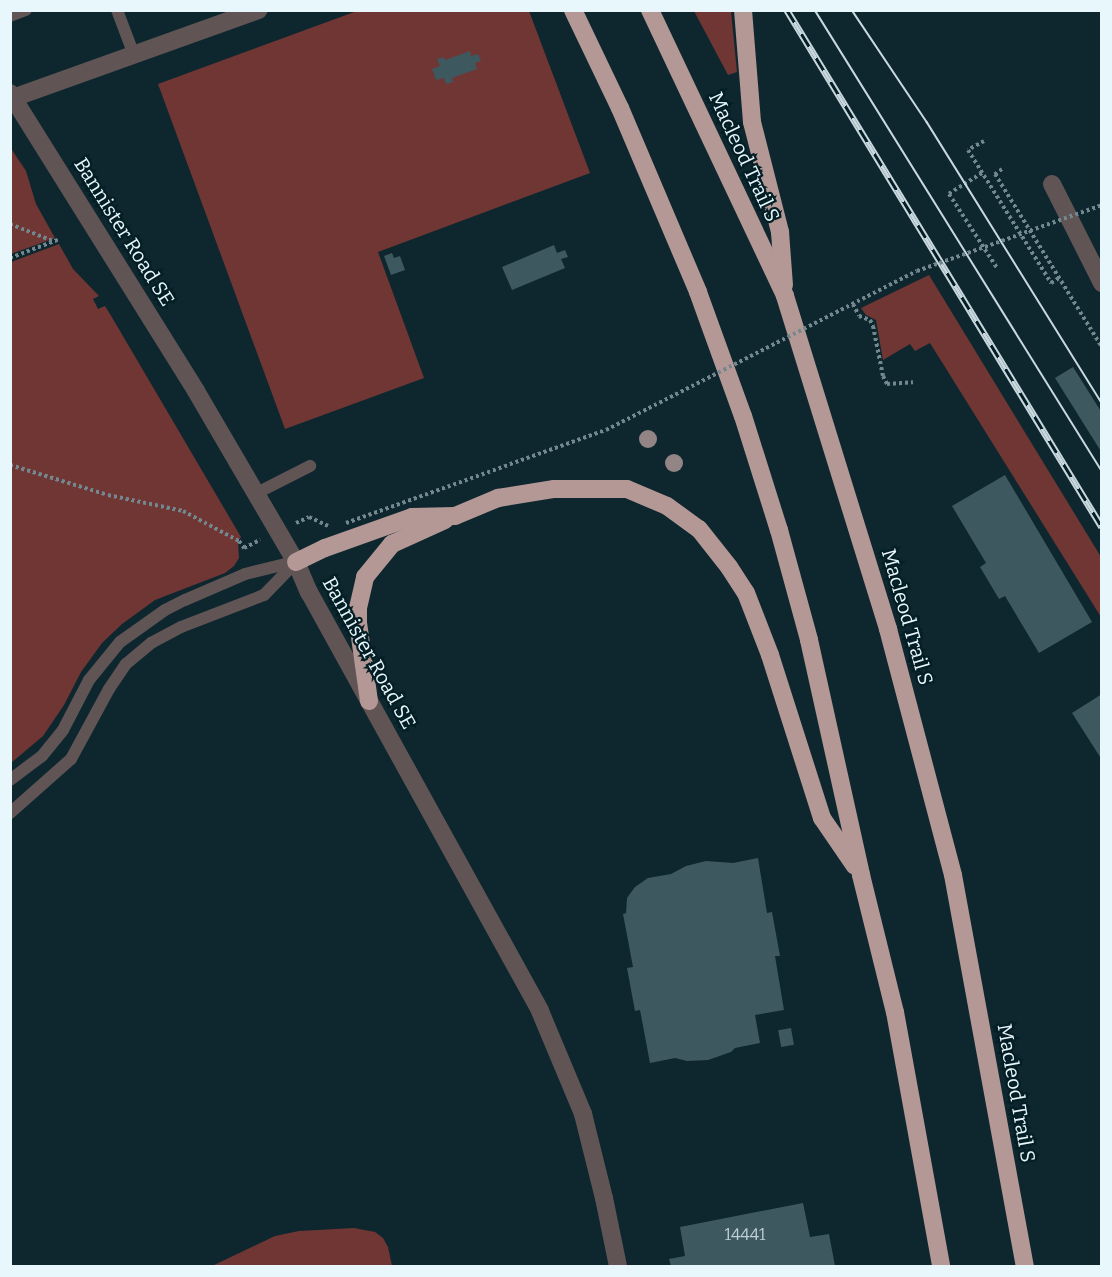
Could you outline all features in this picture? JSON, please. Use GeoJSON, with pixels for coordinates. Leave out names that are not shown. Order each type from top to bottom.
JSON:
{"type":"FeatureCollection","features":[{"type":"Feature","properties":{"kind":"highway"},"geometry":{"type":"LineString","coordinates":[[573,10],[650,176],[698,292],[743,416],[809,640],[861,875],[895,1012],[941,1266]]}},
{"type":"Feature","properties":{"kind":"highway","name":"Macleod Trail S"},"geometry":{"type":"LineString","coordinates":[[650,10],[785,296],[888,629],[953,875],[1025,1266]]}},
{"type":"Feature","properties":{"kind":"highway"},"geometry":{"type":"LineString","coordinates":[[743,10],[752,122],[780,232],[785,296]]}},
{"type":"Feature","properties":{"kind":"highway"},"geometry":{"type":"LineString","coordinates":[[369,701],[358,608],[365,576],[392,543],[498,498],[554,489],[627,489],[667,506],[699,529],[729,567],[749,602],[770,655],[822,818],[861,875]]}},
{"type":"Feature","properties":{"kind":"highway"},"geometry":{"type":"LineString","coordinates":[[296,562],[325,548],[412,517],[455,516]]}},
{"type":"Feature","properties":{"kind":"street"},"geometry":{"type":"LineString","coordinates":[[12,96],[135,55],[248,12]]}},
{"type":"Feature","properties":{"kind":"street","name":"Bannister Road SE"},"geometry":{"type":"LineString","coordinates":[[12,96],[196,391],[296,562],[309,592],[540,1011],[583,1114],[618,1266]]}},
{"type":"Feature","properties":{"kind":"street"},"geometry":{"type":"LineString","coordinates":[[1052,184],[1096,261],[1101,283]]}},
{"type":"Feature","properties":{"kind":"lane"},"geometry":{"type":"LineString","coordinates":[[10,16],[26,10]]}},
{"type":"Feature","properties":{"kind":"lane"},"geometry":{"type":"LineString","coordinates":[[117,10],[135,55]]}},
{"type":"Feature","properties":{"kind":"lane"},"geometry":{"type":"LineString","coordinates":[[255,494],[310,466]]}},
{"type":"Feature","properties":{"kind":"lane"},"geometry":{"type":"LineString","coordinates":[[10,780],[42,756],[63,730],[89,680],[120,642],[165,610],[185,600],[244,574],[296,562]]}},
{"type":"Feature","properties":{"kind":"lane"},"geometry":{"type":"LineString","coordinates":[[10,813],[71,759],[109,689],[126,664],[151,643],[181,627],[264,595],[296,562]]}},
{"type":"Feature","properties":{"kind":"path"},"geometry":{"type":"LineString","coordinates":[[984,141],[968,150],[1051,283],[1059,278]]}},
{"type":"Feature","properties":{"kind":"path"},"geometry":{"type":"LineString","coordinates":[[1002,169],[995,174],[1101,347]]}},
{"type":"Feature","properties":{"kind":"path"},"geometry":{"type":"LineString","coordinates":[[982,173],[950,194],[997,268]]}},
{"type":"Feature","properties":{"kind":"path"},"geometry":{"type":"LineString","coordinates":[[346,524],[606,430],[916,271],[1101,205]]}},
{"type":"Feature","properties":{"kind":"path"},"geometry":{"type":"LineString","coordinates":[[10,224],[53,242]]}},
{"type":"Feature","properties":{"kind":"path"},"geometry":{"type":"LineString","coordinates":[[10,258],[60,239]]}},
{"type":"Feature","properties":{"kind":"path"},"geometry":{"type":"LineString","coordinates":[[853,304],[859,316],[870,320],[873,326],[883,376],[887,384],[914,382]]}},
{"type":"Feature","properties":{"kind":"path"},"geometry":{"type":"LineString","coordinates":[[10,465],[108,495],[183,511],[239,541],[243,548]]}},
{"type":"Feature","properties":{"kind":"shaded area"},"geometry":{"type":"Polygon","coordinates":[[[357,11],[529,11],[590,173],[378,252],[424,378],[285,429],[158,84],[357,11]]]}},
{"type":"Feature","properties":{"kind":"shaded area"},"geometry":{"type":"Polygon","coordinates":[[[694,11],[731,11],[737,72],[728,75],[694,11]]]}},
{"type":"Feature","properties":{"kind":"shaded area"},"geometry":{"type":"Polygon","coordinates":[[[10,147],[26,171],[36,204],[55,238],[11,254],[10,147]]]}},
{"type":"Feature","properties":{"kind":"shaded area"},"geometry":{"type":"Polygon","coordinates":[[[59,244],[73,269],[99,296],[93,299],[98,309],[105,306],[241,537],[238,542],[239,558],[234,566],[225,573],[155,600],[122,624],[102,643],[81,672],[64,705],[43,736],[11,763],[11,262],[59,244]]]}},
{"type":"Feature","properties":{"kind":"shaded area"},"geometry":{"type":"Polygon","coordinates":[[[929,275],[1101,557],[1101,617],[930,343],[915,351],[910,344],[883,360],[876,320],[866,315],[861,308],[929,275]]]}},
{"type":"Feature","properties":{"kind":"shaded area"},"geometry":{"type":"Polygon","coordinates":[[[354,1228],[375,1232],[383,1238],[388,1247],[392,1266],[212,1266],[275,1236],[299,1231],[354,1228]]]}},
{"type":"Feature","properties":{"kind":"building"},"geometry":{"type":"Polygon","coordinates":[[[470,51],[471,56],[478,54],[481,61],[475,63],[477,69],[452,78],[453,82],[446,84],[444,78],[436,80],[432,69],[440,66],[437,59],[444,57],[445,60],[470,51]]]}},
{"type":"Feature","properties":{"kind":"building"},"geometry":{"type":"Polygon","coordinates":[[[554,245],[557,253],[565,250],[568,257],[561,259],[565,268],[512,290],[502,267],[554,245]]]}},
{"type":"Feature","properties":{"kind":"building"},"geometry":{"type":"Polygon","coordinates":[[[392,253],[394,258],[400,256],[405,270],[391,275],[384,256],[392,253]]]}},
{"type":"Feature","properties":{"kind":"building"},"geometry":{"type":"Polygon","coordinates":[[[1073,367],[1102,413],[1102,453],[1055,378],[1073,367]]]}},
{"type":"Feature","properties":{"kind":"building"},"geometry":{"type":"Polygon","coordinates":[[[1005,475],[1092,622],[1039,653],[1005,596],[999,599],[980,567],[986,563],[952,506],[1005,475]]]}},
{"type":"Feature","properties":{"kind":"building"},"geometry":{"type":"Polygon","coordinates":[[[1102,694],[1102,760],[1072,713],[1102,694]]]}},
{"type":"Feature","properties":{"kind":"building"},"geometry":{"type":"Polygon","coordinates":[[[758,858],[767,913],[772,912],[780,956],[775,956],[784,1010],[755,1015],[760,1043],[735,1048],[731,1052],[708,1060],[687,1061],[675,1058],[650,1063],[640,1010],[635,1011],[627,968],[633,967],[623,914],[626,913],[627,898],[635,887],[648,878],[671,874],[686,866],[706,861],[733,863],[758,858]]]}},
{"type":"Feature","properties":{"kind":"building"},"geometry":{"type":"Polygon","coordinates":[[[791,1028],[794,1045],[781,1047],[778,1030],[791,1028]]]}},
{"type":"Feature","properties":{"kind":"building"},"geometry":{"type":"Polygon","coordinates":[[[803,1203],[810,1237],[829,1234],[835,1266],[671,1266],[669,1259],[685,1256],[680,1227],[803,1203]]]}},
{"type":"Feature","properties":{"kind":"tram line"},"geometry":{"type":"LineString","coordinates":[[815,10],[1102,471]]}},
{"type":"Feature","properties":{"kind":"tram line"},"geometry":{"type":"LineString","coordinates":[[852,10],[927,122],[1102,403]]}},
{"type":"Feature","properties":{"kind":"railway"},"geometry":{"type":"LineString","coordinates":[[787,10],[1102,527]]}}]}
